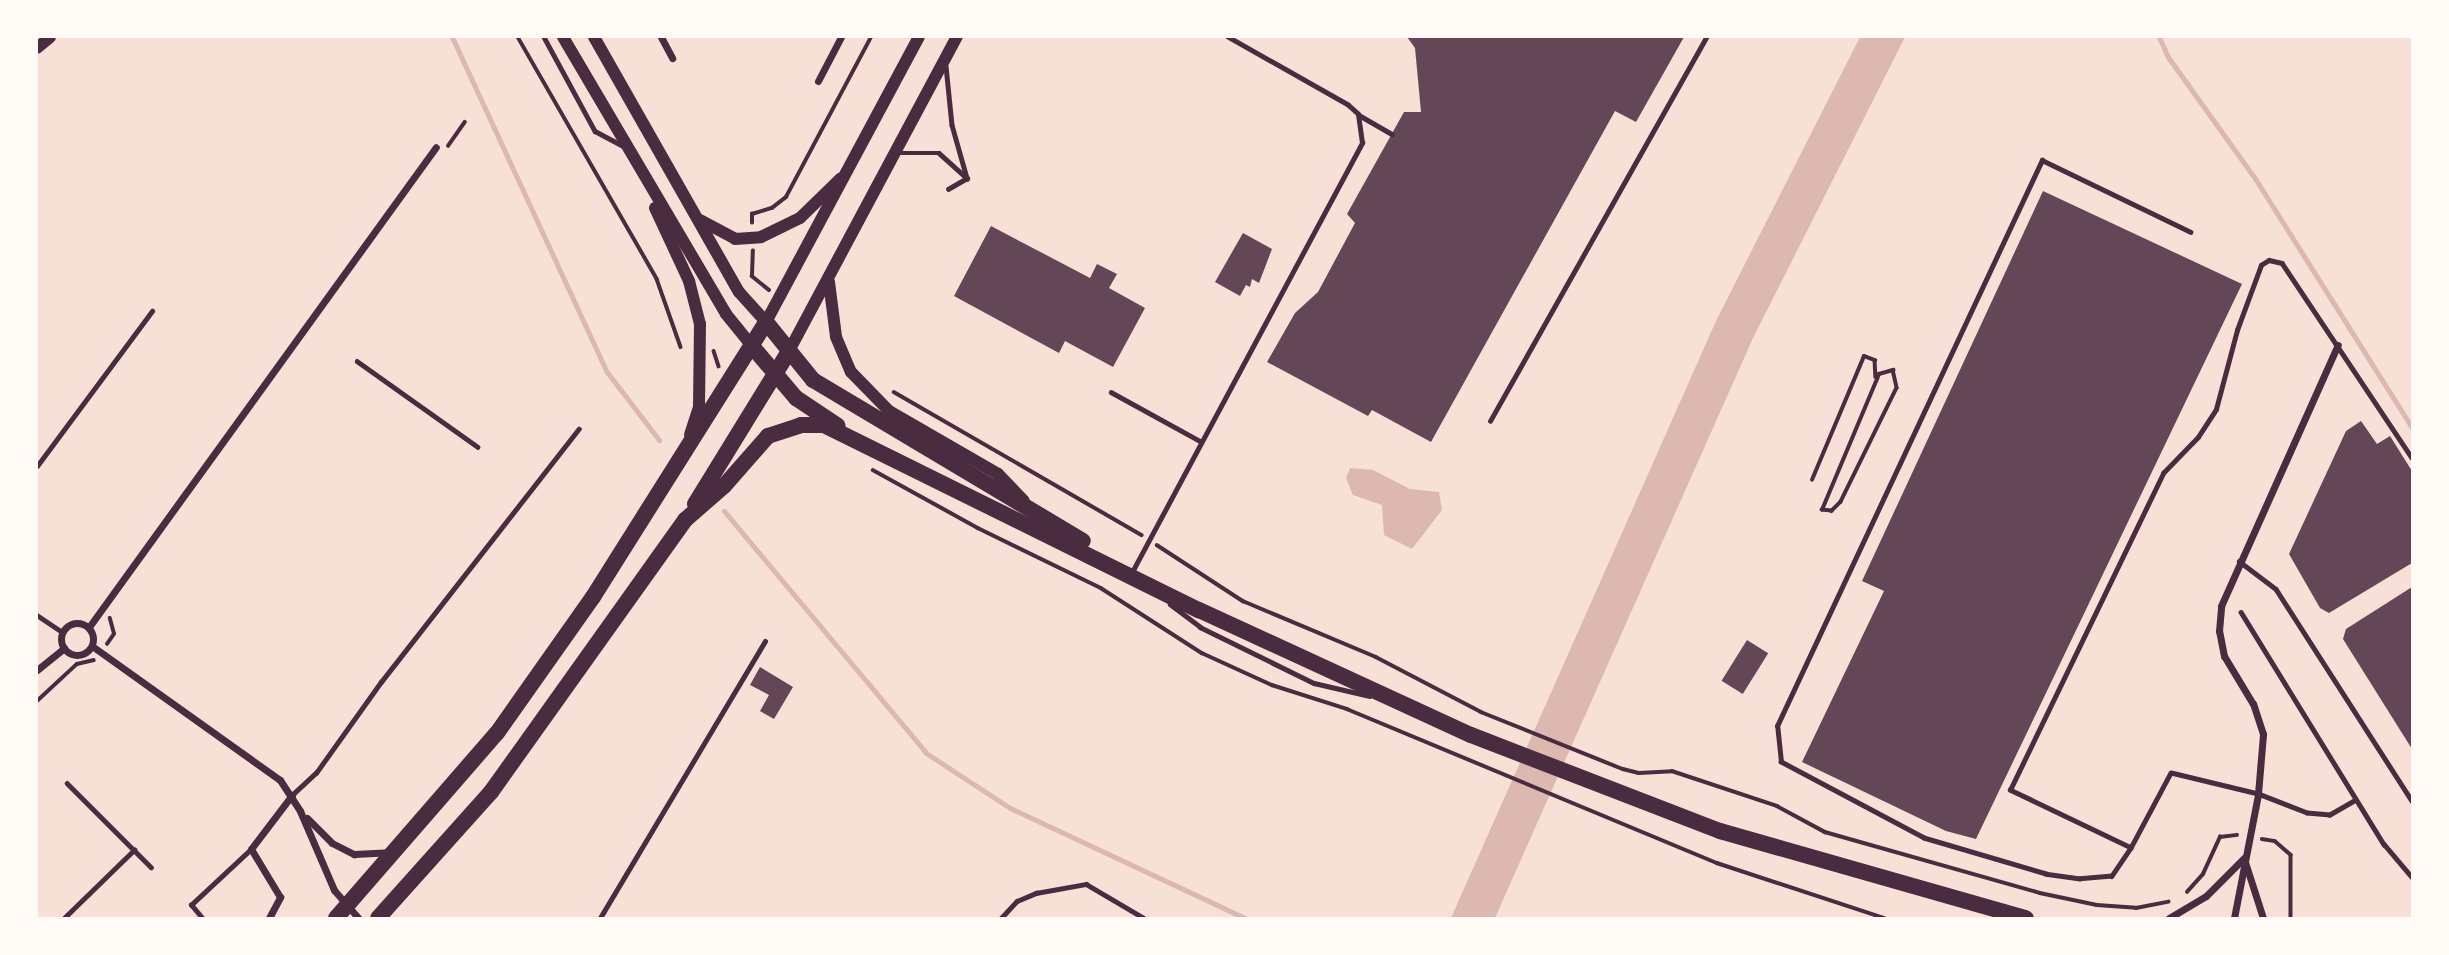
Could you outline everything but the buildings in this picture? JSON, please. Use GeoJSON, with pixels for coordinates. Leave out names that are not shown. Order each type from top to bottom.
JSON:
{"type":"FeatureCollection","features":[{"type":"Feature","properties":{"kind":"main road"},"geometry":{"type":"LineString","coordinates":[[347,915],[498,733],[683,456],[766,323],[813,380],[1029,506],[1132,573]]}},
{"type":"Feature","properties":{"kind":"main road"},"geometry":{"type":"LineString","coordinates":[[751,345],[796,398],[854,437]]}},
{"type":"Feature","properties":{"kind":"main road"},"geometry":{"type":"LineString","coordinates":[[378,918],[491,792],[685,520],[789,351]]}},
{"type":"Feature","properties":{"kind":"main road"},"geometry":{"type":"LineString","coordinates":[[685,520],[768,436],[801,425],[824,425],[854,437],[1132,573],[1199,610],[1471,735],[1611,792],[1720,831],[2026,918]]}},
{"type":"Feature","properties":{"kind":"street"},"geometry":{"type":"LineString","coordinates":[[37,48],[50,37]]}},
{"type":"Feature","properties":{"kind":"street"},"geometry":{"type":"LineString","coordinates":[[563,37],[726,314],[751,345]]}},
{"type":"Feature","properties":{"kind":"street"},"geometry":{"type":"LineString","coordinates":[[596,37],[739,292],[766,323],[919,37]]}},
{"type":"Feature","properties":{"kind":"street"},"geometry":{"type":"LineString","coordinates":[[661,37],[672,58]]}},
{"type":"Feature","properties":{"kind":"street"},"geometry":{"type":"LineString","coordinates":[[818,80],[841,37]]}},
{"type":"Feature","properties":{"kind":"street"},"geometry":{"type":"LineString","coordinates":[[789,351],[829,282],[957,37]]}},
{"type":"Feature","properties":{"kind":"street"},"geometry":{"type":"LineString","coordinates":[[92,646],[89,627],[436,147]]}},
{"type":"Feature","properties":{"kind":"street"},"geometry":{"type":"LineString","coordinates":[[627,148],[689,281],[700,324],[699,407],[683,456]]}},
{"type":"Feature","properties":{"kind":"street"},"geometry":{"type":"LineString","coordinates":[[694,216],[735,239],[761,237],[800,218],[849,171]]}},
{"type":"Feature","properties":{"kind":"street"},"geometry":{"type":"LineString","coordinates":[[829,282],[836,337],[851,372],[889,411],[998,474],[1029,506]]}},
{"type":"Feature","properties":{"kind":"street"},"geometry":{"type":"LineString","coordinates":[[2234,918],[2258,794],[2263,734],[2253,704],[2224,656],[2219,631],[2221,606],[2238,560],[2338,345]]}},
{"type":"Feature","properties":{"kind":"street"},"geometry":{"type":"LineString","coordinates":[[64,648],[62,632],[75,622],[89,627]]}},
{"type":"Feature","properties":{"kind":"street"},"geometry":{"type":"LineString","coordinates":[[64,648],[79,655],[92,646]]}},
{"type":"Feature","properties":{"kind":"street"},"geometry":{"type":"LineString","coordinates":[[92,646],[280,780],[300,811],[331,885],[347,915]]}},
{"type":"Feature","properties":{"kind":"street"},"geometry":{"type":"LineString","coordinates":[[37,670],[64,648]]}},
{"type":"Feature","properties":{"kind":"street"},"geometry":{"type":"LineString","coordinates":[[269,918],[280,897],[251,849],[292,795]]}},
{"type":"Feature","properties":{"kind":"street"},"geometry":{"type":"LineString","coordinates":[[300,811],[332,843],[354,854],[373,856],[402,846]]}},
{"type":"Feature","properties":{"kind":"street"},"geometry":{"type":"LineString","coordinates":[[2169,918],[2206,896],[2244,857]]}},
{"type":"Feature","properties":{"kind":"street"},"geometry":{"type":"LineString","coordinates":[[2244,857],[2263,918]]}},
{"type":"Feature","properties":{"kind":"lane"},"geometry":{"type":"LineString","coordinates":[[544,37],[595,131],[627,148]]}},
{"type":"Feature","properties":{"kind":"lane"},"geometry":{"type":"LineString","coordinates":[[1228,37],[1392,134]]}},
{"type":"Feature","properties":{"kind":"lane"},"geometry":{"type":"LineString","coordinates":[[1490,421],[1706,37]]}},
{"type":"Feature","properties":{"kind":"lane"},"geometry":{"type":"LineString","coordinates":[[946,57],[952,125],[967,178]]}},
{"type":"Feature","properties":{"kind":"lane"},"geometry":{"type":"LineString","coordinates":[[1132,573],[1200,441],[1356,162],[1363,143],[1358,114]]}},
{"type":"Feature","properties":{"kind":"lane"},"geometry":{"type":"LineString","coordinates":[[895,153],[939,153],[967,178]]}},
{"type":"Feature","properties":{"kind":"lane"},"geometry":{"type":"LineString","coordinates":[[2190,232],[2042,160],[1777,726],[1782,762],[1924,838],[2046,874],[2080,879],[2112,876],[2131,848],[2171,773],[2258,794],[2287,807],[2330,815],[2356,800]]}},
{"type":"Feature","properties":{"kind":"lane"},"geometry":{"type":"LineString","coordinates":[[948,190],[967,178]]}},
{"type":"Feature","properties":{"kind":"lane"},"geometry":{"type":"LineString","coordinates":[[2131,848],[2010,790],[2163,473],[2198,437],[2216,409],[2237,330],[2261,265],[2269,260],[2282,263],[2412,458]]}},
{"type":"Feature","properties":{"kind":"lane"},"geometry":{"type":"LineString","coordinates":[[37,466],[152,311]]}},
{"type":"Feature","properties":{"kind":"lane"},"geometry":{"type":"LineString","coordinates":[[358,361],[478,447]]}},
{"type":"Feature","properties":{"kind":"lane"},"geometry":{"type":"LineString","coordinates":[[1111,392],[1200,441]]}},
{"type":"Feature","properties":{"kind":"lane"},"geometry":{"type":"LineString","coordinates":[[292,795],[316,773],[380,682],[579,429]]}},
{"type":"Feature","properties":{"kind":"lane"},"geometry":{"type":"LineString","coordinates":[[2238,560],[2276,589],[2412,802]]}},
{"type":"Feature","properties":{"kind":"lane"},"geometry":{"type":"LineString","coordinates":[[2241,612],[2356,800],[2401,869],[2412,877]]}},
{"type":"Feature","properties":{"kind":"lane"},"geometry":{"type":"LineString","coordinates":[[37,615],[62,632]]}},
{"type":"Feature","properties":{"kind":"lane"},"geometry":{"type":"LineString","coordinates":[[600,918],[765,641]]}},
{"type":"Feature","properties":{"kind":"lane"},"geometry":{"type":"LineString","coordinates":[[67,783],[151,867]]}},
{"type":"Feature","properties":{"kind":"lane"},"geometry":{"type":"LineString","coordinates":[[202,918],[191,905],[251,849]]}},
{"type":"Feature","properties":{"kind":"lane"},"geometry":{"type":"LineString","coordinates":[[64,918],[134,850]]}},
{"type":"Feature","properties":{"kind":"lane"},"geometry":{"type":"LineString","coordinates":[[1001,918],[1017,901],[1036,893],[1087,884],[1144,918]]}},
{"type":"Feature","properties":{"kind":"path"},"geometry":{"type":"LineString","coordinates":[[518,37],[657,279],[681,347]]}},
{"type":"Feature","properties":{"kind":"path"},"geometry":{"type":"LineString","coordinates":[[752,214],[772,208],[786,197],[871,37]]}},
{"type":"Feature","properties":{"kind":"path"},"geometry":{"type":"LineString","coordinates":[[752,276],[753,247]]}},
{"type":"Feature","properties":{"kind":"path"},"geometry":{"type":"LineString","coordinates":[[711,346],[727,382]]}},
{"type":"Feature","properties":{"kind":"path"},"geometry":{"type":"LineString","coordinates":[[1812,480],[1864,356],[1875,360],[1875,383],[1822,510],[1832,511],[1841,502],[1899,383],[1896,373],[1889,370],[1880,374],[1875,383]]}},
{"type":"Feature","properties":{"kind":"path"},"geometry":{"type":"LineString","coordinates":[[887,387],[1144,537]]}},
{"type":"Feature","properties":{"kind":"path"},"geometry":{"type":"LineString","coordinates":[[866,466],[978,528],[1101,588],[1202,653],[1272,685],[1347,709],[1735,869],[1884,918]]}},
{"type":"Feature","properties":{"kind":"path"},"geometry":{"type":"LineString","coordinates":[[1153,543],[1243,601],[1376,657],[1481,712],[1623,769],[1672,771],[1690,776]]}},
{"type":"Feature","properties":{"kind":"path"},"geometry":{"type":"LineString","coordinates":[[37,701],[76,664],[90,664],[102,652]]}},
{"type":"Feature","properties":{"kind":"shaded area"},"geometry":{"type":"Polygon","coordinates":[[[1860,37],[1905,37],[1753,338],[1495,918],[1451,918],[1716,321],[1860,37]]]}},
{"type":"Feature","properties":{"kind":"shaded area"},"geometry":{"type":"Polygon","coordinates":[[[1350,468],[1373,470],[1410,489],[1439,492],[1442,510],[1412,549],[1384,535],[1382,505],[1353,495],[1346,478],[1350,468]]]}},
{"type":"Feature","properties":{"kind":"waterway"},"geometry":{"type":"LineString","coordinates":[[452,37],[607,372],[659,440]]}},
{"type":"Feature","properties":{"kind":"waterway"},"geometry":{"type":"LineString","coordinates":[[2159,37],[2168,57],[2256,180],[2412,428]]}},
{"type":"Feature","properties":{"kind":"waterway"},"geometry":{"type":"LineString","coordinates":[[724,511],[926,753],[1010,808],[1245,918]]}}]}
